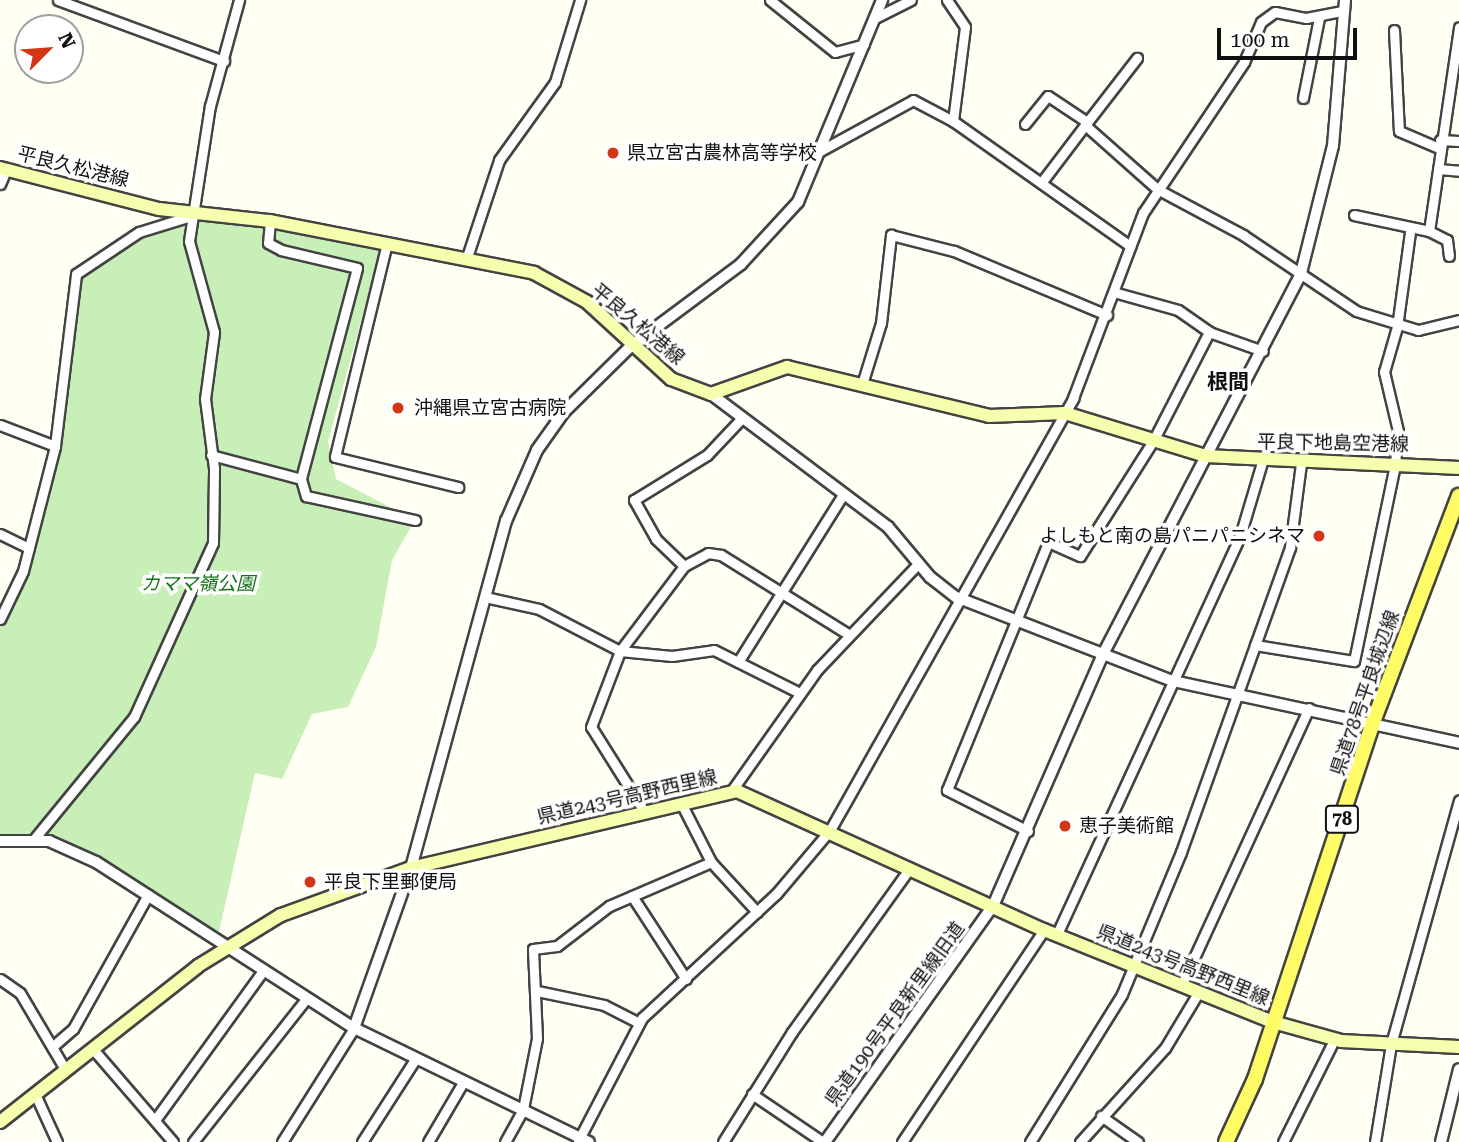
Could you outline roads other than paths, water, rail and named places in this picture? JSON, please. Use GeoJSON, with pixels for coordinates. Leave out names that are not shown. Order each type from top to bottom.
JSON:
{"type":"FeatureCollection","features":[{"type":"Feature","properties":{"kind":"main road","name":"平良久松港線"},"geometry":{"type":"LineString","coordinates":[[3,169],[195,214],[270,221],[386,247],[534,274],[587,302],[631,346],[671,379],[711,394]]}},
{"type":"Feature","properties":{"kind":"main road"},"geometry":{"type":"LineString","coordinates":[[711,394],[787,366],[863,381],[989,416],[1065,413],[1206,456]]}},
{"type":"Feature","properties":{"kind":"main road","name":"平良下地島空港線"},"geometry":{"type":"LineString","coordinates":[[1206,456],[1262,462],[1459,467]]}},
{"type":"Feature","properties":{"kind":"main road","name":"県道78号平良城辺線"},"geometry":{"type":"LineString","coordinates":[[1226,1142],[1273,1022],[1373,722],[1459,496]]}},
{"type":"Feature","properties":{"kind":"main road","name":"県道243号高野西里線"},"geometry":{"type":"LineString","coordinates":[[2,1118],[225,947],[281,915],[411,868],[730,793],[762,799],[1050,932],[1273,1022],[1334,1040],[1459,1046]]}},
{"type":"Feature","properties":{"kind":"street"},"geometry":{"type":"LineString","coordinates":[[58,0],[224,61]]}},
{"type":"Feature","properties":{"kind":"street"},"geometry":{"type":"LineString","coordinates":[[34,839],[153,685],[212,543],[211,456],[205,399],[214,332],[189,240],[210,106],[239,0]]}},
{"type":"Feature","properties":{"kind":"street"},"geometry":{"type":"LineString","coordinates":[[466,260],[492,175],[555,82],[580,0]]}},
{"type":"Feature","properties":{"kind":"street"},"geometry":{"type":"LineString","coordinates":[[770,0],[835,52],[864,44]]}},
{"type":"Feature","properties":{"kind":"street"},"geometry":{"type":"LineString","coordinates":[[282,1142],[354,1028],[411,868],[506,521],[537,450],[564,412],[631,346],[741,264],[798,202],[882,0]]}},
{"type":"Feature","properties":{"kind":"street"},"geometry":{"type":"LineString","coordinates":[[875,18],[911,0]]}},
{"type":"Feature","properties":{"kind":"street"},"geometry":{"type":"LineString","coordinates":[[947,0],[965,27],[953,121]]}},
{"type":"Feature","properties":{"kind":"street"},"geometry":{"type":"LineString","coordinates":[[0,841],[34,839],[67,848],[148,895],[262,972],[354,1028],[414,1061],[523,1109],[582,1140],[639,1023],[757,912],[830,830],[956,597],[1065,413],[1117,293],[1130,246],[1157,189],[1234,78],[1266,16],[1319,18],[1343,6]]}},
{"type":"Feature","properties":{"kind":"street","name":"県道190号平良新里線旧道"},"geometry":{"type":"LineString","coordinates":[[824,1142],[993,906],[1028,831],[1102,656],[1263,351],[1301,272],[1333,146],[1343,6]]}},
{"type":"Feature","properties":{"kind":"street"},"geometry":{"type":"LineString","coordinates":[[1303,98],[1319,18]]}},
{"type":"Feature","properties":{"kind":"street"},"geometry":{"type":"LineString","coordinates":[[1429,231],[1459,27]]}},
{"type":"Feature","properties":{"kind":"street"},"geometry":{"type":"LineString","coordinates":[[1395,30],[1399,131],[1440,144],[1459,141]]}},
{"type":"Feature","properties":{"kind":"street"},"geometry":{"type":"LineString","coordinates":[[1041,183],[1137,58]]}},
{"type":"Feature","properties":{"kind":"street"},"geometry":{"type":"LineString","coordinates":[[1024,124],[1048,96],[1086,123],[1157,189],[1301,272],[1356,311],[1397,327],[1444,327],[1459,320]]}},
{"type":"Feature","properties":{"kind":"street"},"geometry":{"type":"LineString","coordinates":[[820,151],[913,100],[953,121],[1130,246]]}},
{"type":"Feature","properties":{"kind":"street"},"geometry":{"type":"LineString","coordinates":[[0,184],[3,169]]}},
{"type":"Feature","properties":{"kind":"street"},"geometry":{"type":"LineString","coordinates":[[1438,169],[1459,171]]}},
{"type":"Feature","properties":{"kind":"street"},"geometry":{"type":"LineString","coordinates":[[0,619],[29,548],[55,446],[76,274],[139,232],[195,214]]}},
{"type":"Feature","properties":{"kind":"street"},"geometry":{"type":"LineString","coordinates":[[1354,215],[1410,232],[1429,231],[1447,240],[1449,256]]}},
{"type":"Feature","properties":{"kind":"street"},"geometry":{"type":"LineString","coordinates":[[270,221],[268,243],[281,250],[357,268],[301,479],[306,496],[415,520]]}},
{"type":"Feature","properties":{"kind":"street"},"geometry":{"type":"LineString","coordinates":[[1255,645],[1354,661],[1395,464],[1398,431],[1384,372],[1397,327],[1410,232]]}},
{"type":"Feature","properties":{"kind":"street"},"geometry":{"type":"LineString","coordinates":[[863,381],[881,323],[891,235],[954,251],[1107,315]]}},
{"type":"Feature","properties":{"kind":"street"},"geometry":{"type":"LineString","coordinates":[[386,247],[335,457],[458,487]]}},
{"type":"Feature","properties":{"kind":"street"},"geometry":{"type":"LineString","coordinates":[[1117,293],[1178,310],[1209,331],[1263,351]]}},
{"type":"Feature","properties":{"kind":"street"},"geometry":{"type":"LineString","coordinates":[[1028,831],[947,790],[1048,542],[1080,556],[1153,441],[1209,331]]}},
{"type":"Feature","properties":{"kind":"street"},"geometry":{"type":"LineString","coordinates":[[711,394],[888,527],[918,564],[956,597],[1102,656],[1173,681],[1236,691],[1459,743]]}},
{"type":"Feature","properties":{"kind":"street"},"geometry":{"type":"LineString","coordinates":[[684,566],[656,539],[634,500],[707,455],[741,419]]}},
{"type":"Feature","properties":{"kind":"street"},"geometry":{"type":"LineString","coordinates":[[0,425],[55,446]]}},
{"type":"Feature","properties":{"kind":"street"},"geometry":{"type":"LineString","coordinates":[[211,456],[301,479]]}},
{"type":"Feature","properties":{"kind":"street"},"geometry":{"type":"LineString","coordinates":[[902,1142],[1050,932],[1173,681],[1240,536],[1262,462]]}},
{"type":"Feature","properties":{"kind":"street"},"geometry":{"type":"LineString","coordinates":[[1030,1142],[1134,968],[1255,645],[1297,522],[1301,463]]}},
{"type":"Feature","properties":{"kind":"street"},"geometry":{"type":"LineString","coordinates":[[738,662],[844,493]]}},
{"type":"Feature","properties":{"kind":"street"},"geometry":{"type":"LineString","coordinates":[[0,534],[29,548]]}},
{"type":"Feature","properties":{"kind":"street"},"geometry":{"type":"LineString","coordinates":[[645,811],[591,727],[620,651],[684,566],[715,552],[848,634]]}},
{"type":"Feature","properties":{"kind":"street"},"geometry":{"type":"LineString","coordinates":[[730,793],[800,694],[848,634],[918,564]]}},
{"type":"Feature","properties":{"kind":"street"},"geometry":{"type":"LineString","coordinates":[[485,597],[539,609],[620,651],[672,656],[714,650],[800,694]]}},
{"type":"Feature","properties":{"kind":"street"},"geometry":{"type":"LineString","coordinates":[[1181,986],[1309,708]]}},
{"type":"Feature","properties":{"kind":"street"},"geometry":{"type":"LineString","coordinates":[[1375,1142],[1391,1044],[1459,800]]}},
{"type":"Feature","properties":{"kind":"street"},"geometry":{"type":"LineString","coordinates":[[681,803],[711,862],[757,912]]}},
{"type":"Feature","properties":{"kind":"street"},"geometry":{"type":"LineString","coordinates":[[505,1142],[523,1109],[537,1038],[537,991],[533,949],[569,940],[588,919],[632,896],[711,862]]}},
{"type":"Feature","properties":{"kind":"street"},"geometry":{"type":"LineString","coordinates":[[723,1142],[752,1094],[910,869]]}},
{"type":"Feature","properties":{"kind":"street"},"geometry":{"type":"LineString","coordinates":[[52,1047],[73,1029],[148,895]]}},
{"type":"Feature","properties":{"kind":"street"},"geometry":{"type":"LineString","coordinates":[[632,896],[686,979]]}},
{"type":"Feature","properties":{"kind":"street"},"geometry":{"type":"LineString","coordinates":[[155,1120],[262,972]]}},
{"type":"Feature","properties":{"kind":"street"},"geometry":{"type":"LineString","coordinates":[[0,979],[20,993],[65,1069]]}},
{"type":"Feature","properties":{"kind":"street"},"geometry":{"type":"LineString","coordinates":[[537,991],[604,1005],[639,1023]]}},
{"type":"Feature","properties":{"kind":"street"},"geometry":{"type":"LineString","coordinates":[[1080,1142],[1165,1048],[1198,993]]}},
{"type":"Feature","properties":{"kind":"street"},"geometry":{"type":"LineString","coordinates":[[193,1142],[306,999]]}},
{"type":"Feature","properties":{"kind":"street"},"geometry":{"type":"LineString","coordinates":[[1283,1142],[1334,1040]]}},
{"type":"Feature","properties":{"kind":"street"},"geometry":{"type":"LineString","coordinates":[[92,1048],[173,1142]]}},
{"type":"Feature","properties":{"kind":"street"},"geometry":{"type":"LineString","coordinates":[[362,1142],[414,1061]]}},
{"type":"Feature","properties":{"kind":"street"},"geometry":{"type":"LineString","coordinates":[[1441,1142],[1459,1069]]}},
{"type":"Feature","properties":{"kind":"street"},"geometry":{"type":"LineString","coordinates":[[428,1142],[462,1084]]}},
{"type":"Feature","properties":{"kind":"street"},"geometry":{"type":"LineString","coordinates":[[35,1094],[57,1142]]}},
{"type":"Feature","properties":{"kind":"street"},"geometry":{"type":"LineString","coordinates":[[752,1094],[824,1142]]}},
{"type":"Feature","properties":{"kind":"street"},"geometry":{"type":"LineString","coordinates":[[1101,1116],[1138,1142]]}},
{"type":"Feature","properties":{"kind":"place","name":"県立宮古農林高等学校"},"geometry":{"type":"Point","coordinates":[613,153]}},
{"type":"Feature","properties":{"kind":"place","name":"沖縄県立宮古病院"},"geometry":{"type":"Point","coordinates":[398,408]}},
{"type":"Feature","properties":{"kind":"place","name":"よしもと南の島パニパニシネマ"},"geometry":{"type":"Point","coordinates":[1319,536]}},
{"type":"Feature","properties":{"kind":"place","name":"恵子美術館"},"geometry":{"type":"Point","coordinates":[1065,826]}},
{"type":"Feature","properties":{"kind":"place","name":"平良下里郵便局"},"geometry":{"type":"Point","coordinates":[310,882]}},
{"type":"Feature","properties":{"kind":"district","name":"根間"},"geometry":{"type":"Point","coordinates":[1228,382]}},
{"type":"Feature","properties":{"kind":"park label","name":"カママ嶺公園"},"geometry":{"type":"Point","coordinates":[198,584]}}]}
